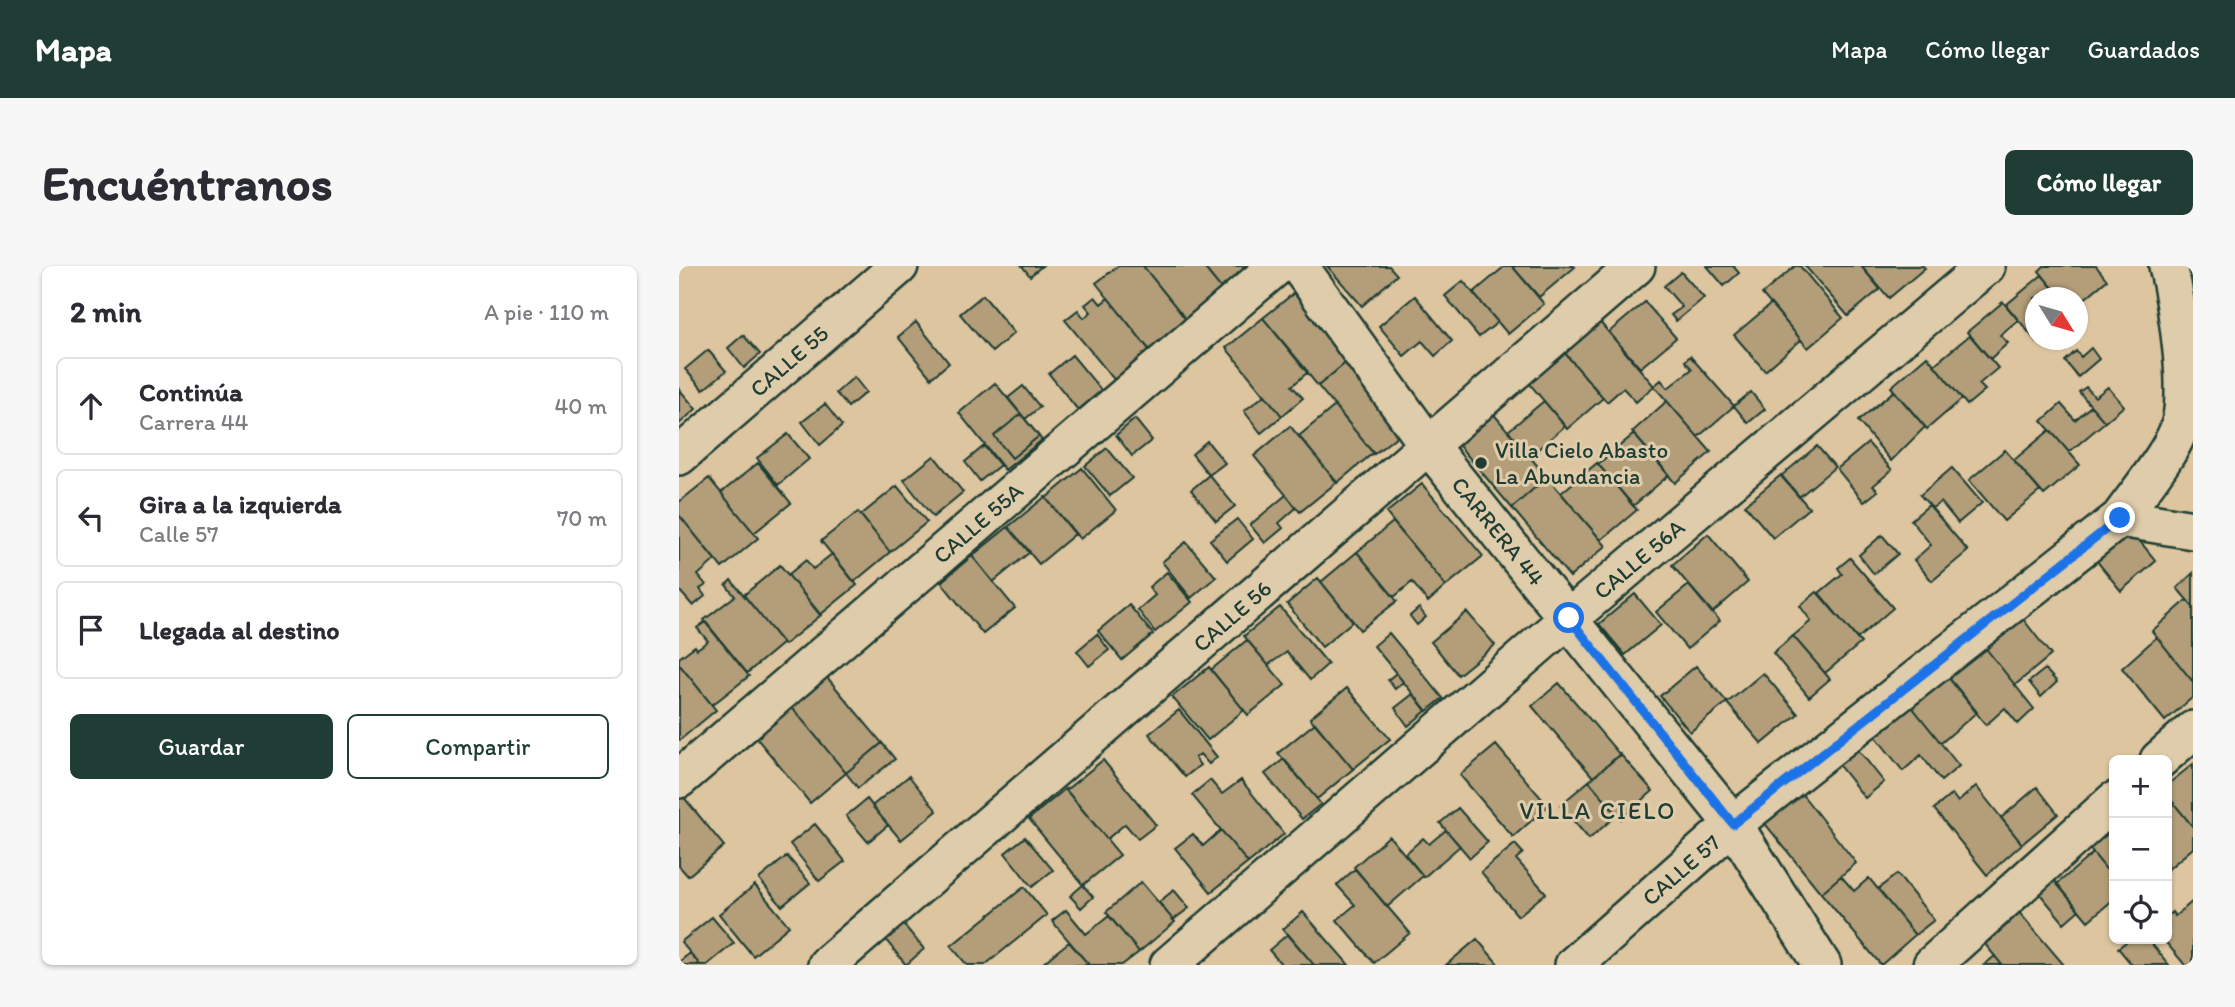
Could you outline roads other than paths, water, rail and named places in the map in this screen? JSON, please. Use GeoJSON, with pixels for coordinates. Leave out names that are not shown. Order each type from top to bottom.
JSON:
{"type":"FeatureCollection","features":[{"type":"Feature","properties":{"kind":"street","name":"CALLE 55"},"geometry":{"type":"LineString","coordinates":[[679,456],[899,266]]}},
{"type":"Feature","properties":{"kind":"street","name":"CALLE 55A"},"geometry":{"type":"LineString","coordinates":[[679,779],[1277,266]]}},
{"type":"Feature","properties":{"kind":"street","name":"CARRERA 44"},"geometry":{"type":"LineString","coordinates":[[1299,266],[1429,446],[1733,824],[1822,965]]}},
{"type":"Feature","properties":{"kind":"street","name":"CALLE 56"},"geometry":{"type":"LineString","coordinates":[[827,965],[1636,266]]}},
{"type":"Feature","properties":{"kind":"street","name":"CALLE 56A"},"geometry":{"type":"LineString","coordinates":[[1169,965],[1569,618],[1986,266]]}},
{"type":"Feature","properties":{"kind":"street","name":"CALLE 57"},"geometry":{"type":"LineString","coordinates":[[1574,965],[1733,824],[2120,518],[2158,465],[2181,423],[2183,381],[2174,290],[2168,266]]}},
{"type":"Feature","properties":{"kind":"street"},"geometry":{"type":"LineString","coordinates":[[2120,518],[2193,530]]}},
{"type":"Feature","properties":{"kind":"street"},"geometry":{"type":"LineString","coordinates":[[2165,755],[2193,730]]}},
{"type":"Feature","properties":{"kind":"street"},"geometry":{"type":"LineString","coordinates":[[1932,965],[2109,806]]}},
{"type":"Feature","properties":{"kind":"place","name":"Villa Cielo Abasto La Abundancia"},"geometry":{"type":"Point","coordinates":[1481,463]}},
{"type":"Feature","properties":{"kind":"district","name":"VILLA CIELO"},"geometry":{"type":"Point","coordinates":[1598,810]}}]}
